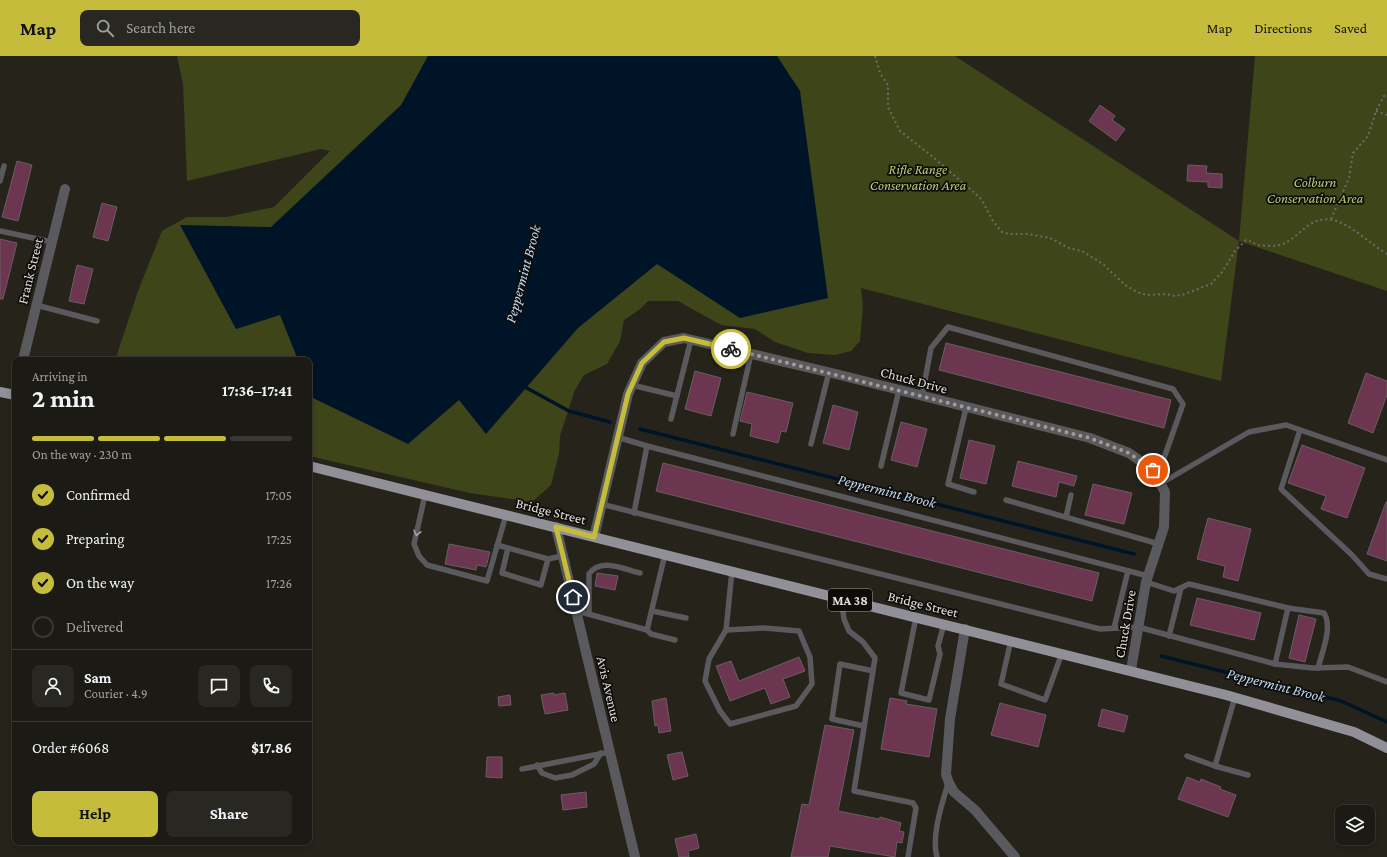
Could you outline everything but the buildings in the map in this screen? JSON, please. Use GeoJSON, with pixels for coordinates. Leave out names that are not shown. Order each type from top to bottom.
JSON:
{"type":"FeatureCollection","features":[{"type":"Feature","properties":{"kind":"main road"},"geometry":{"type":"LineString","coordinates":[[0,392],[12,394]]}},
{"type":"Feature","properties":{"kind":"main road","name":"Bridge Street"},"geometry":{"type":"LineString","coordinates":[[312,467],[916,616],[1235,697],[1354,732],[1387,748]]}},
{"type":"Feature","properties":{"kind":"street","name":"Frank Street"},"geometry":{"type":"LineString","coordinates":[[24,357],[64,189]]}},
{"type":"Feature","properties":{"kind":"street","name":"Chuck Drive"},"geometry":{"type":"LineString","coordinates":[[594,537],[628,394],[642,363],[664,342],[684,338],[828,372],[1090,438],[1129,453],[1153,470],[1165,492],[1164,528],[1147,579],[1131,670]]}},
{"type":"Feature","properties":{"kind":"street","name":"Avis Avenue"},"geometry":{"type":"LineString","coordinates":[[556,527],[576,611],[606,752],[634,857]]}},
{"type":"Feature","properties":{"kind":"street"},"geometry":{"type":"LineString","coordinates":[[965,629],[950,719],[946,768],[949,783],[954,792],[986,821],[1015,857]]}},
{"type":"Feature","properties":{"kind":"lane"},"geometry":{"type":"LineString","coordinates":[[0,181],[4,166]]}},
{"type":"Feature","properties":{"kind":"lane"},"geometry":{"type":"LineString","coordinates":[[0,231],[52,242]]}},
{"type":"Feature","properties":{"kind":"lane"},"geometry":{"type":"LineString","coordinates":[[36,305],[97,321]]}},
{"type":"Feature","properties":{"kind":"lane"},"geometry":{"type":"LineString","coordinates":[[922,396],[931,348],[948,327],[1173,389],[1183,404],[1164,458],[1153,470]]}},
{"type":"Feature","properties":{"kind":"lane"},"geometry":{"type":"LineString","coordinates":[[671,419],[691,340]]}},
{"type":"Feature","properties":{"kind":"lane"},"geometry":{"type":"LineString","coordinates":[[733,434],[751,354]]}},
{"type":"Feature","properties":{"kind":"lane"},"geometry":{"type":"LineString","coordinates":[[811,444],[828,372]]}},
{"type":"Feature","properties":{"kind":"lane"},"geometry":{"type":"LineString","coordinates":[[632,385],[677,396]]}},
{"type":"Feature","properties":{"kind":"lane"},"geometry":{"type":"LineString","coordinates":[[881,466],[899,390]]}},
{"type":"Feature","properties":{"kind":"lane"},"geometry":{"type":"LineString","coordinates":[[966,408],[948,484],[974,492]]}},
{"type":"Feature","properties":{"kind":"lane"},"geometry":{"type":"LineString","coordinates":[[1160,484],[1249,432],[1286,425],[1387,460]]}},
{"type":"Feature","properties":{"kind":"lane"},"geometry":{"type":"LineString","coordinates":[[1300,430],[1281,489],[1352,555],[1370,574],[1387,579]]}},
{"type":"Feature","properties":{"kind":"lane"},"geometry":{"type":"LineString","coordinates":[[617,437],[1128,571],[1174,591],[1189,584],[1288,608],[1324,613],[1327,617],[1329,626],[1318,668]]}},
{"type":"Feature","properties":{"kind":"lane"},"geometry":{"type":"LineString","coordinates":[[634,512],[647,446]]}},
{"type":"Feature","properties":{"kind":"lane"},"geometry":{"type":"LineString","coordinates":[[425,495],[414,544],[419,556],[427,565],[487,582],[506,515]]}},
{"type":"Feature","properties":{"kind":"lane"},"geometry":{"type":"LineString","coordinates":[[1066,517],[1071,495]]}},
{"type":"Feature","properties":{"kind":"lane"},"geometry":{"type":"LineString","coordinates":[[1006,500],[1159,544]]}},
{"type":"Feature","properties":{"kind":"lane"},"geometry":{"type":"LineString","coordinates":[[601,504],[1100,629],[1138,628],[1275,664],[1318,668],[1348,667],[1387,682]]}},
{"type":"Feature","properties":{"kind":"lane"},"geometry":{"type":"LineString","coordinates":[[497,545],[548,558],[562,556]]}},
{"type":"Feature","properties":{"kind":"lane"},"geometry":{"type":"LineString","coordinates":[[508,548],[502,573],[541,586],[548,558]]}},
{"type":"Feature","properties":{"kind":"lane"},"geometry":{"type":"LineString","coordinates":[[647,630],[665,554]]}},
{"type":"Feature","properties":{"kind":"lane"},"geometry":{"type":"LineString","coordinates":[[589,614],[589,574],[592,569],[604,564],[640,573]]}},
{"type":"Feature","properties":{"kind":"lane"},"geometry":{"type":"LineString","coordinates":[[726,630],[764,628],[799,631],[810,657],[812,684],[796,706],[730,724],[720,711],[705,681],[709,659],[726,630],[732,571]]}},
{"type":"Feature","properties":{"kind":"lane"},"geometry":{"type":"LineString","coordinates":[[1114,628],[1128,571]]}},
{"type":"Feature","properties":{"kind":"lane"},"geometry":{"type":"LineString","coordinates":[[1169,636],[1181,588]]}},
{"type":"Feature","properties":{"kind":"lane"},"geometry":{"type":"LineString","coordinates":[[841,598],[844,619],[849,631],[863,642],[875,658],[854,791],[913,803],[916,808],[908,857]]}},
{"type":"Feature","properties":{"kind":"lane"},"geometry":{"type":"LineString","coordinates":[[1275,664],[1288,608]]}},
{"type":"Feature","properties":{"kind":"lane"},"geometry":{"type":"LineString","coordinates":[[576,611],[647,630],[652,634],[675,640]]}},
{"type":"Feature","properties":{"kind":"lane"},"geometry":{"type":"LineString","coordinates":[[652,611],[686,618]]}},
{"type":"Feature","properties":{"kind":"lane"},"geometry":{"type":"LineString","coordinates":[[916,616],[901,693],[930,700],[940,654],[938,646],[944,624]]}},
{"type":"Feature","properties":{"kind":"lane"},"geometry":{"type":"LineString","coordinates":[[1011,640],[1001,684],[1045,700],[1062,653]]}},
{"type":"Feature","properties":{"kind":"lane"},"geometry":{"type":"LineString","coordinates":[[864,726],[832,719],[840,664],[873,671]]}},
{"type":"Feature","properties":{"kind":"lane"},"geometry":{"type":"LineString","coordinates":[[1215,766],[1235,697]]}},
{"type":"Feature","properties":{"kind":"lane"},"geometry":{"type":"LineString","coordinates":[[522,769],[606,752]]}},
{"type":"Feature","properties":{"kind":"lane"},"geometry":{"type":"LineString","coordinates":[[537,765],[542,773],[555,778],[567,776],[594,764],[606,752]]}},
{"type":"Feature","properties":{"kind":"lane"},"geometry":{"type":"LineString","coordinates":[[1187,756],[1215,766],[1248,775]]}},
{"type":"Feature","properties":{"kind":"lane"},"geometry":{"type":"LineString","coordinates":[[936,857],[934,849],[938,824],[949,783]]}},
{"type":"Feature","properties":{"kind":"path"},"geometry":{"type":"LineString","coordinates":[[875,56],[880,73],[888,85],[888,107],[900,131],[977,195],[982,200],[993,221],[1002,232],[1045,237],[1069,248],[1082,251],[1099,260],[1122,282],[1141,294],[1182,295],[1212,284],[1222,272],[1235,251],[1246,240],[1260,245],[1279,245],[1285,243],[1308,224],[1323,220],[1331,219],[1351,229],[1387,254]]}},
{"type":"Feature","properties":{"kind":"path"},"geometry":{"type":"LineString","coordinates":[[1331,219],[1349,178],[1353,153],[1368,136],[1376,111],[1384,96],[1387,94]]}},
{"type":"Feature","properties":{"kind":"path"},"geometry":{"type":"LineString","coordinates":[[1376,111],[1387,115]]}},
{"type":"Feature","properties":{"kind":"green space","name":"Rifle Range Conservation Area"},"geometry":{"type":"Polygon","coordinates":[[[177,56],[955,56],[1239,241],[1221,381],[861,288],[863,306],[860,341],[851,351],[835,355],[808,353],[775,342],[755,329],[721,325],[678,301],[648,301],[639,310],[624,320],[620,341],[607,364],[584,375],[575,390],[560,436],[559,454],[551,485],[532,502],[470,493],[312,457],[312,357],[116,357],[138,291],[162,231],[187,217],[227,217],[274,207],[330,151],[321,149],[187,181],[183,84],[177,56]]]}},
{"type":"Feature","properties":{"kind":"green space","name":"Colburn Conservation Area"},"geometry":{"type":"Polygon","coordinates":[[[1255,56],[1387,56],[1387,291],[1239,241],[1255,56]]]}},
{"type":"Feature","properties":{"kind":"water"},"geometry":{"type":"Polygon","coordinates":[[[428,56],[777,56],[800,91],[828,298],[740,318],[657,264],[578,328],[486,434],[459,400],[408,444],[313,398],[312,357],[297,357],[280,315],[236,329],[180,225],[271,227],[401,105],[428,56]]]}},
{"type":"Feature","properties":{"kind":"waterway","name":"Peppermint Brook"},"geometry":{"type":"LineString","coordinates":[[523,386],[569,411],[610,422]]}},
{"type":"Feature","properties":{"kind":"waterway","name":"Peppermint Brook"},"geometry":{"type":"LineString","coordinates":[[640,429],[1134,554]]}},
{"type":"Feature","properties":{"kind":"waterway","name":"Peppermint Brook"},"geometry":{"type":"LineString","coordinates":[[1161,656],[1341,701],[1387,722]]}},
{"type":"Feature","properties":{"kind":"way so far"},"geometry":{"type":"LineString","coordinates":[[731,349],[1090,438],[1129,453],[1153,470]]}},
{"type":"Feature","properties":{"kind":"route"},"geometry":{"type":"LineString","coordinates":[[573,597],[556,527],[594,537],[607,476],[628,394],[642,363],[664,342],[684,338],[731,349]]}}]}
